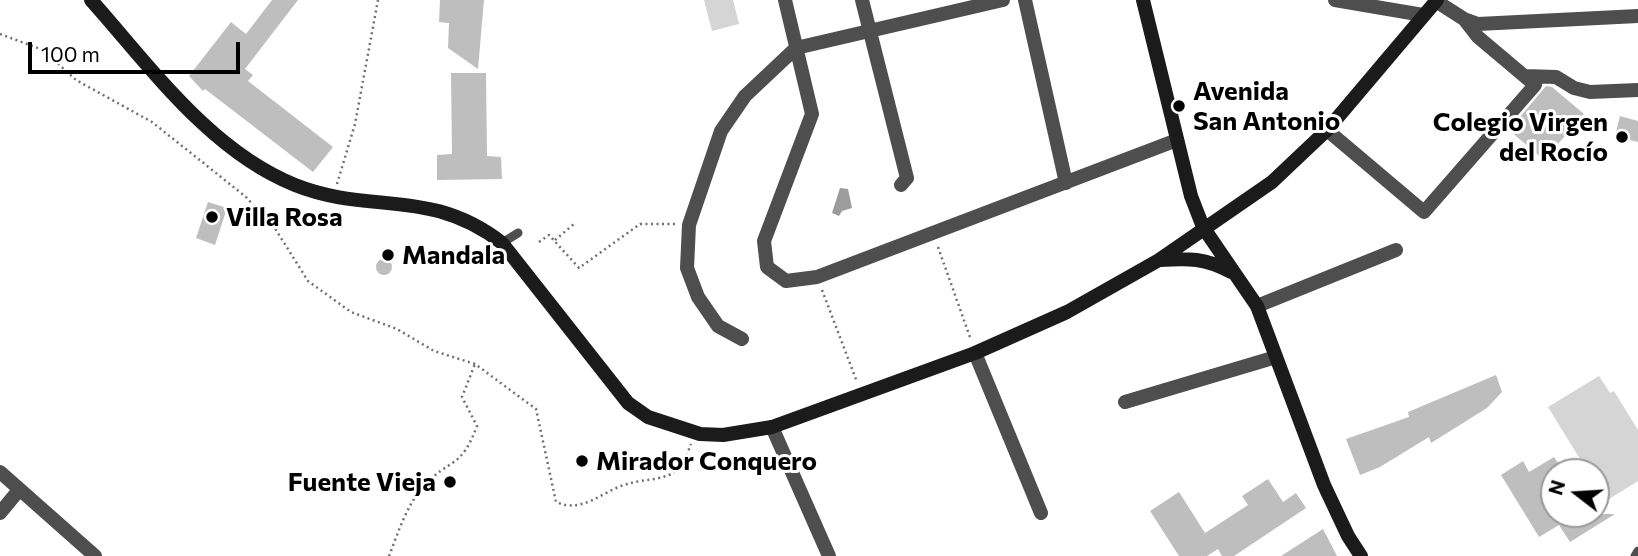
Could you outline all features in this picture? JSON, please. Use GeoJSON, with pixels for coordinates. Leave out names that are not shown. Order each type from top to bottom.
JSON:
{"type":"FeatureCollection","features":[{"type":"Feature","properties":{"kind":"street"},"geometry":{"type":"LineString","coordinates":[[91,0],[218,138],[265,172],[331,196],[427,206],[480,225],[502,243],[628,403],[649,417],[695,432],[723,435],[772,427],[975,353],[1067,312],[1159,260],[1203,227],[1272,182],[1327,130],[1436,0],[1464,19],[1478,24],[1636,16],[1632,0]]}},
{"type":"Feature","properties":{"kind":"street"},"geometry":{"type":"LineString","coordinates":[[785,0],[812,114],[764,241],[767,267],[786,281],[819,281],[1177,140]]}},
{"type":"Feature","properties":{"kind":"street"},"geometry":{"type":"LineString","coordinates":[[862,0],[907,178],[901,185]]}},
{"type":"Feature","properties":{"kind":"street"},"geometry":{"type":"LineString","coordinates":[[742,339],[718,326],[698,297],[687,268],[689,225],[721,131],[745,96],[796,48],[1003,0]]}},
{"type":"Feature","properties":{"kind":"street"},"geometry":{"type":"LineString","coordinates":[[1025,0],[1066,183]]}},
{"type":"Feature","properties":{"kind":"street"},"geometry":{"type":"LineString","coordinates":[[1143,0],[1191,197],[1203,227],[1257,306],[1324,485],[1348,537],[1361,556]]}},
{"type":"Feature","properties":{"kind":"street"},"geometry":{"type":"LineString","coordinates":[[1335,0],[1423,15]]}},
{"type":"Feature","properties":{"kind":"street"},"geometry":{"type":"LineString","coordinates":[[1464,19],[1478,37],[1530,81]]}},
{"type":"Feature","properties":{"kind":"street"},"geometry":{"type":"LineString","coordinates":[[1327,130],[1424,212],[1530,81],[1556,77],[1574,88],[1590,92],[1638,90]]}},
{"type":"Feature","properties":{"kind":"street"},"geometry":{"type":"LineString","coordinates":[[1257,306],[1396,250]]}},
{"type":"Feature","properties":{"kind":"street"},"geometry":{"type":"LineString","coordinates":[[1159,260],[1195,257],[1214,262],[1237,275]]}},
{"type":"Feature","properties":{"kind":"street"},"geometry":{"type":"LineString","coordinates":[[975,353],[1041,513]]}},
{"type":"Feature","properties":{"kind":"street"},"geometry":{"type":"LineString","coordinates":[[1125,402],[1276,357]]}},
{"type":"Feature","properties":{"kind":"street"},"geometry":{"type":"LineString","coordinates":[[772,427],[829,556]]}},
{"type":"Feature","properties":{"kind":"street"},"geometry":{"type":"LineString","coordinates":[[0,472],[95,556]]}},
{"type":"Feature","properties":{"kind":"street"},"geometry":{"type":"LineString","coordinates":[[0,513],[19,490]]}},
{"type":"Feature","properties":{"kind":"lane"},"geometry":{"type":"LineString","coordinates":[[502,243],[518,233]]}},
{"type":"Feature","properties":{"kind":"lane"},"geometry":{"type":"LineString","coordinates":[[1636,556],[1638,551]]}},
{"type":"Feature","properties":{"kind":"path"},"geometry":{"type":"LineString","coordinates":[[336,188],[355,124],[378,0]]}},
{"type":"Feature","properties":{"kind":"path"},"geometry":{"type":"LineString","coordinates":[[0,34],[43,50],[76,80],[152,122],[246,197],[276,230],[308,281],[351,312],[397,329],[434,351],[475,364],[536,409],[556,502],[567,507],[589,503],[627,484],[660,479],[682,465],[695,432]]}},
{"type":"Feature","properties":{"kind":"path"},"geometry":{"type":"LineString","coordinates":[[554,240],[574,224]]}},
{"type":"Feature","properties":{"kind":"path"},"geometry":{"type":"LineString","coordinates":[[539,242],[549,235],[579,268],[640,224],[689,225]]}},
{"type":"Feature","properties":{"kind":"path"},"geometry":{"type":"LineString","coordinates":[[936,244],[975,353]]}},
{"type":"Feature","properties":{"kind":"path"},"geometry":{"type":"LineString","coordinates":[[819,281],[862,395]]}},
{"type":"Feature","properties":{"kind":"path"},"geometry":{"type":"LineString","coordinates":[[389,556],[408,510],[424,486],[461,459],[469,448],[477,426],[462,397],[475,364]]}},
{"type":"Feature","properties":{"kind":"shaded area"},"geometry":{"type":"Polygon","coordinates":[[[704,0],[733,0],[739,24],[712,31],[704,0]]]}},
{"type":"Feature","properties":{"kind":"shaded area"},"geometry":{"type":"Polygon","coordinates":[[[840,188],[848,189],[852,208],[842,211],[839,216],[832,213],[840,188]]]}},
{"type":"Feature","properties":{"kind":"shaded area"},"geometry":{"type":"Polygon","coordinates":[[[1599,376],[1610,393],[1614,391],[1638,430],[1638,481],[1610,498],[1610,458],[1579,458],[1548,407],[1599,376]]]}},
{"type":"Feature","properties":{"kind":"building"},"geometry":{"type":"Polygon","coordinates":[[[272,0],[298,0],[245,69],[253,75],[248,81],[333,147],[313,172],[205,89],[203,91],[189,76],[231,22],[246,34],[272,0]]]}},
{"type":"Feature","properties":{"kind":"building"},"geometry":{"type":"Polygon","coordinates":[[[440,0],[484,0],[478,69],[448,48],[449,23],[439,22],[440,0]]]}},
{"type":"Feature","properties":{"kind":"building"},"geometry":{"type":"Polygon","coordinates":[[[451,73],[486,73],[487,156],[501,157],[502,179],[437,180],[437,155],[452,154],[451,73]]]}},
{"type":"Feature","properties":{"kind":"building"},"geometry":{"type":"Polygon","coordinates":[[[1546,86],[1552,87],[1584,114],[1544,160],[1509,130],[1546,86]]]}},
{"type":"Feature","properties":{"kind":"building"},"geometry":{"type":"Polygon","coordinates":[[[1620,116],[1638,121],[1638,142],[1615,136],[1620,116]]]}},
{"type":"Feature","properties":{"kind":"building"},"geometry":{"type":"Polygon","coordinates":[[[208,202],[227,208],[215,245],[196,238],[208,202]]]}},
{"type":"Feature","properties":{"kind":"building"},"geometry":{"type":"Polygon","coordinates":[[[384,259],[390,261],[390,273],[384,275],[378,273],[376,267],[378,261],[384,259]]]}},
{"type":"Feature","properties":{"kind":"building"},"geometry":{"type":"Polygon","coordinates":[[[1496,375],[1502,392],[1487,408],[1431,443],[1429,437],[1380,467],[1360,475],[1346,439],[1409,417],[1408,412],[1496,375]]]}},
{"type":"Feature","properties":{"kind":"building"},"geometry":{"type":"Polygon","coordinates":[[[1523,461],[1529,472],[1540,465],[1540,528],[1554,528],[1539,537],[1501,475],[1523,461]]]}},
{"type":"Feature","properties":{"kind":"building"},"geometry":{"type":"Polygon","coordinates":[[[1268,479],[1283,502],[1296,493],[1306,508],[1234,556],[1222,556],[1218,549],[1207,556],[1179,556],[1150,511],[1179,492],[1205,533],[1248,505],[1242,496],[1268,479]]]}},
{"type":"Feature","properties":{"kind":"building"},"geometry":{"type":"Polygon","coordinates":[[[1561,528],[1592,528],[1570,542],[1561,528]]]}},
{"type":"Feature","properties":{"kind":"building"},"geometry":{"type":"Polygon","coordinates":[[[1323,529],[1337,556],[1281,556],[1323,529]]]}},
{"type":"Feature","properties":{"kind":"place","name":"Avenida San Antonio"},"geometry":{"type":"Point","coordinates":[1179,106]}},
{"type":"Feature","properties":{"kind":"place","name":"Colegio Virgen del Rocío"},"geometry":{"type":"Point","coordinates":[1622,137]}},
{"type":"Feature","properties":{"kind":"place","name":"Villa Rosa"},"geometry":{"type":"Point","coordinates":[212,217]}},
{"type":"Feature","properties":{"kind":"place","name":"Mandala"},"geometry":{"type":"Point","coordinates":[388,255]}},
{"type":"Feature","properties":{"kind":"place","name":"Mirador Conquero"},"geometry":{"type":"Point","coordinates":[582,461]}},
{"type":"Feature","properties":{"kind":"place","name":"Fuente Vieja"},"geometry":{"type":"Point","coordinates":[450,482]}}]}
